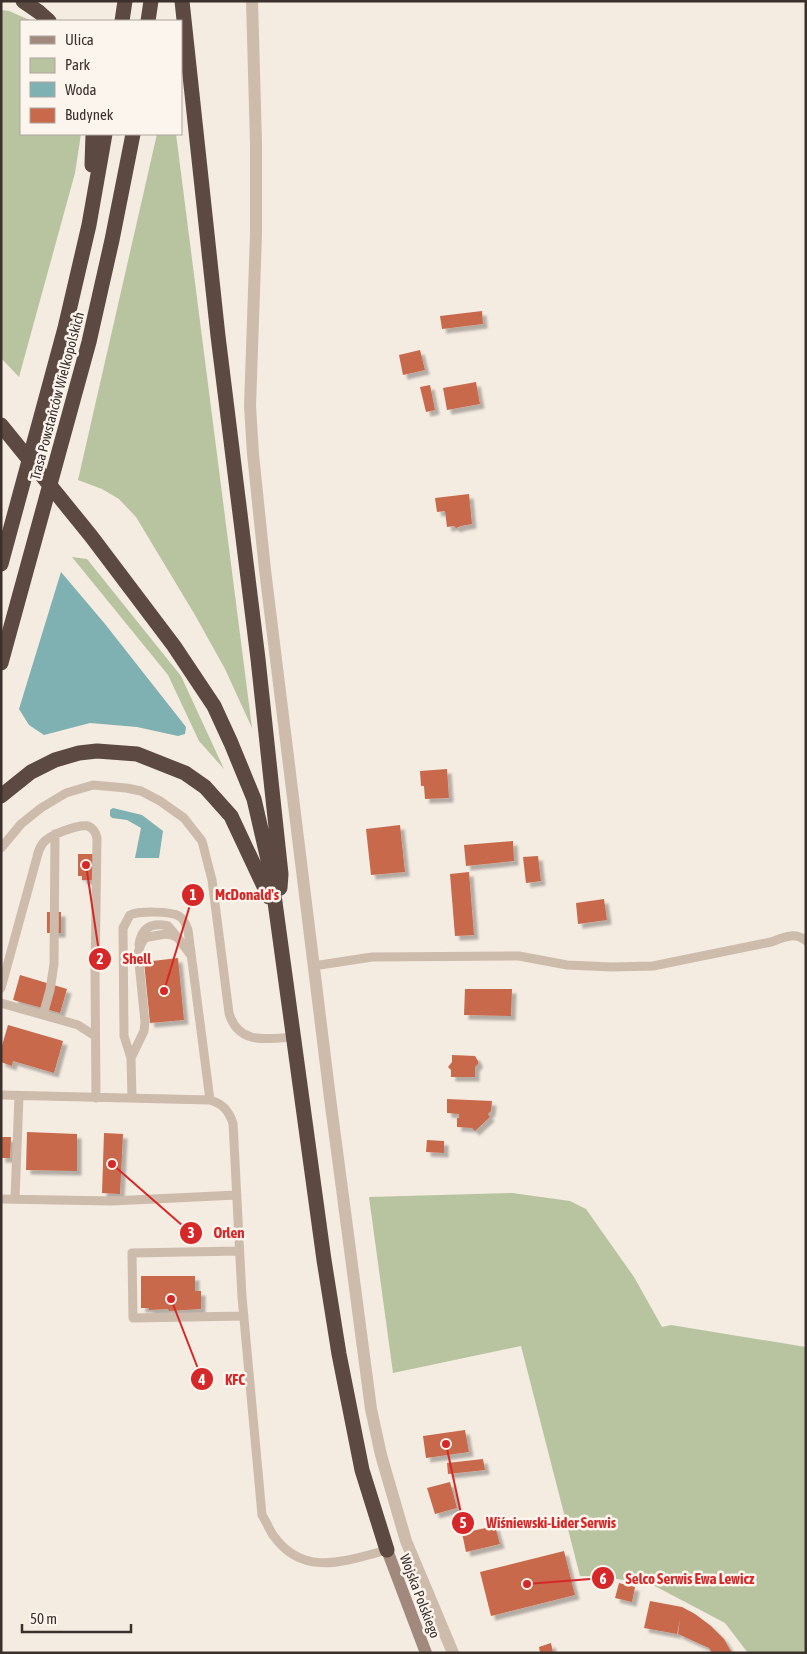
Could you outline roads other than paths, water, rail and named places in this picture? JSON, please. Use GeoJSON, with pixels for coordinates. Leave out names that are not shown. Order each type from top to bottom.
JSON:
{"type":"FeatureCollection","features":[{"type":"Feature","properties":{"kind":"highway"},"geometry":{"type":"LineString","coordinates":[[23,1],[48,20]]}},
{"type":"Feature","properties":{"kind":"highway"},"geometry":{"type":"LineString","coordinates":[[122,20],[125,1]]}},
{"type":"Feature","properties":{"kind":"highway"},"geometry":{"type":"LineString","coordinates":[[148,20],[150,1]]}},
{"type":"Feature","properties":{"kind":"highway"},"geometry":{"type":"LineString","coordinates":[[182,1],[217,328],[258,659],[282,874],[277,915]]}},
{"type":"Feature","properties":{"kind":"highway"},"geometry":{"type":"LineString","coordinates":[[89,225],[93,135]]}},
{"type":"Feature","properties":{"kind":"highway","name":"Trasa Powstańców Wielkopolskich"},"geometry":{"type":"LineString","coordinates":[[1,564],[65,328],[89,225],[105,135]]}},
{"type":"Feature","properties":{"kind":"highway","name":"Trasa Powstańców Wielkopolskich"},"geometry":{"type":"LineString","coordinates":[[1,663],[89,342],[133,135]]}},
{"type":"Feature","properties":{"kind":"highway"},"geometry":{"type":"LineString","coordinates":[[1,425],[91,536],[174,646],[214,706],[254,799],[271,873],[322,1250],[339,1354],[362,1470],[386,1550]]}},
{"type":"Feature","properties":{"kind":"highway"},"geometry":{"type":"LineString","coordinates":[[1,796],[31,772],[55,760],[79,753],[98,751],[137,754],[185,773],[205,787],[231,816],[277,915]]}},
{"type":"Feature","properties":{"kind":"main road","name":"Wojska Polskiego"},"geometry":{"type":"LineString","coordinates":[[386,1550],[426,1653]]}},
{"type":"Feature","properties":{"kind":"street"},"geometry":{"type":"LineString","coordinates":[[252,1],[256,159],[250,406],[265,570],[313,966],[350,1256],[374,1424],[406,1541],[453,1653]]}},
{"type":"Feature","properties":{"kind":"lane"},"geometry":{"type":"LineString","coordinates":[[1,848],[21,824],[41,808],[66,793],[78,789],[93,785],[126,788],[140,791],[160,801],[184,818],[202,841],[212,880],[232,1024],[249,1037],[260,1039],[294,1037]]}},
{"type":"Feature","properties":{"kind":"lane"},"geometry":{"type":"LineString","coordinates":[[1,988],[42,843],[54,834],[86,826],[93,830],[97,838],[94,973],[96,1098]]}},
{"type":"Feature","properties":{"kind":"lane"},"geometry":{"type":"LineString","coordinates":[[43,1015],[50,990],[54,964],[54,834]]}},
{"type":"Feature","properties":{"kind":"lane"},"geometry":{"type":"LineString","coordinates":[[132,1098],[131,1058],[124,1036],[123,928],[127,918],[136,912],[174,914],[183,919],[188,930],[210,1100]]}},
{"type":"Feature","properties":{"kind":"lane"},"geometry":{"type":"LineString","coordinates":[[131,1058],[144,1030],[145,1022],[138,953],[141,934],[147,927],[168,926],[191,956]]}},
{"type":"Feature","properties":{"kind":"lane"},"geometry":{"type":"LineString","coordinates":[[313,966],[372,957],[519,956],[568,965],[652,966],[771,942],[788,936],[796,935],[806,941]]}},
{"type":"Feature","properties":{"kind":"lane"},"geometry":{"type":"LineString","coordinates":[[1,1003],[78,1025],[95,1036]]}},
{"type":"Feature","properties":{"kind":"lane"},"geometry":{"type":"LineString","coordinates":[[1,1095],[210,1100],[225,1108],[233,1123],[238,1251],[262,1515],[273,1535],[288,1552],[308,1562],[330,1564],[386,1550]]}},
{"type":"Feature","properties":{"kind":"lane"},"geometry":{"type":"LineString","coordinates":[[15,1199],[20,1096]]}},
{"type":"Feature","properties":{"kind":"lane"},"geometry":{"type":"LineString","coordinates":[[1,1198],[112,1201],[237,1195]]}},
{"type":"Feature","properties":{"kind":"lane"},"geometry":{"type":"LineString","coordinates":[[238,1251],[132,1253],[132,1318],[244,1316]]}},
{"type":"Feature","properties":{"kind":"water"},"geometry":{"type":"Polygon","coordinates":[[[61,572],[105,624],[186,727],[185,734],[178,736],[137,727],[90,723],[44,735],[29,725],[19,709],[61,572]]]}},
{"type":"Feature","properties":{"kind":"water"},"geometry":{"type":"Polygon","coordinates":[[[113,808],[142,815],[163,831],[159,858],[135,858],[141,828],[127,820],[112,818],[110,810],[113,808]]]}},
{"type":"Feature","properties":{"kind":"place","name":"Shell"},"geometry":{"type":"Point","coordinates":[86,865]}},
{"type":"Feature","properties":{"kind":"place","name":"McDonald's"},"geometry":{"type":"Point","coordinates":[164,991]}},
{"type":"Feature","properties":{"kind":"place","name":"Orlen"},"geometry":{"type":"Point","coordinates":[112,1164]}},
{"type":"Feature","properties":{"kind":"place","name":"KFC"},"geometry":{"type":"Point","coordinates":[171,1299]}},
{"type":"Feature","properties":{"kind":"place","name":"Wiśniewski-Lider Serwis"},"geometry":{"type":"Point","coordinates":[446,1444]}},
{"type":"Feature","properties":{"kind":"place","name":"Selco Serwis Ewa Lewicz"},"geometry":{"type":"Point","coordinates":[527,1584]}}]}
